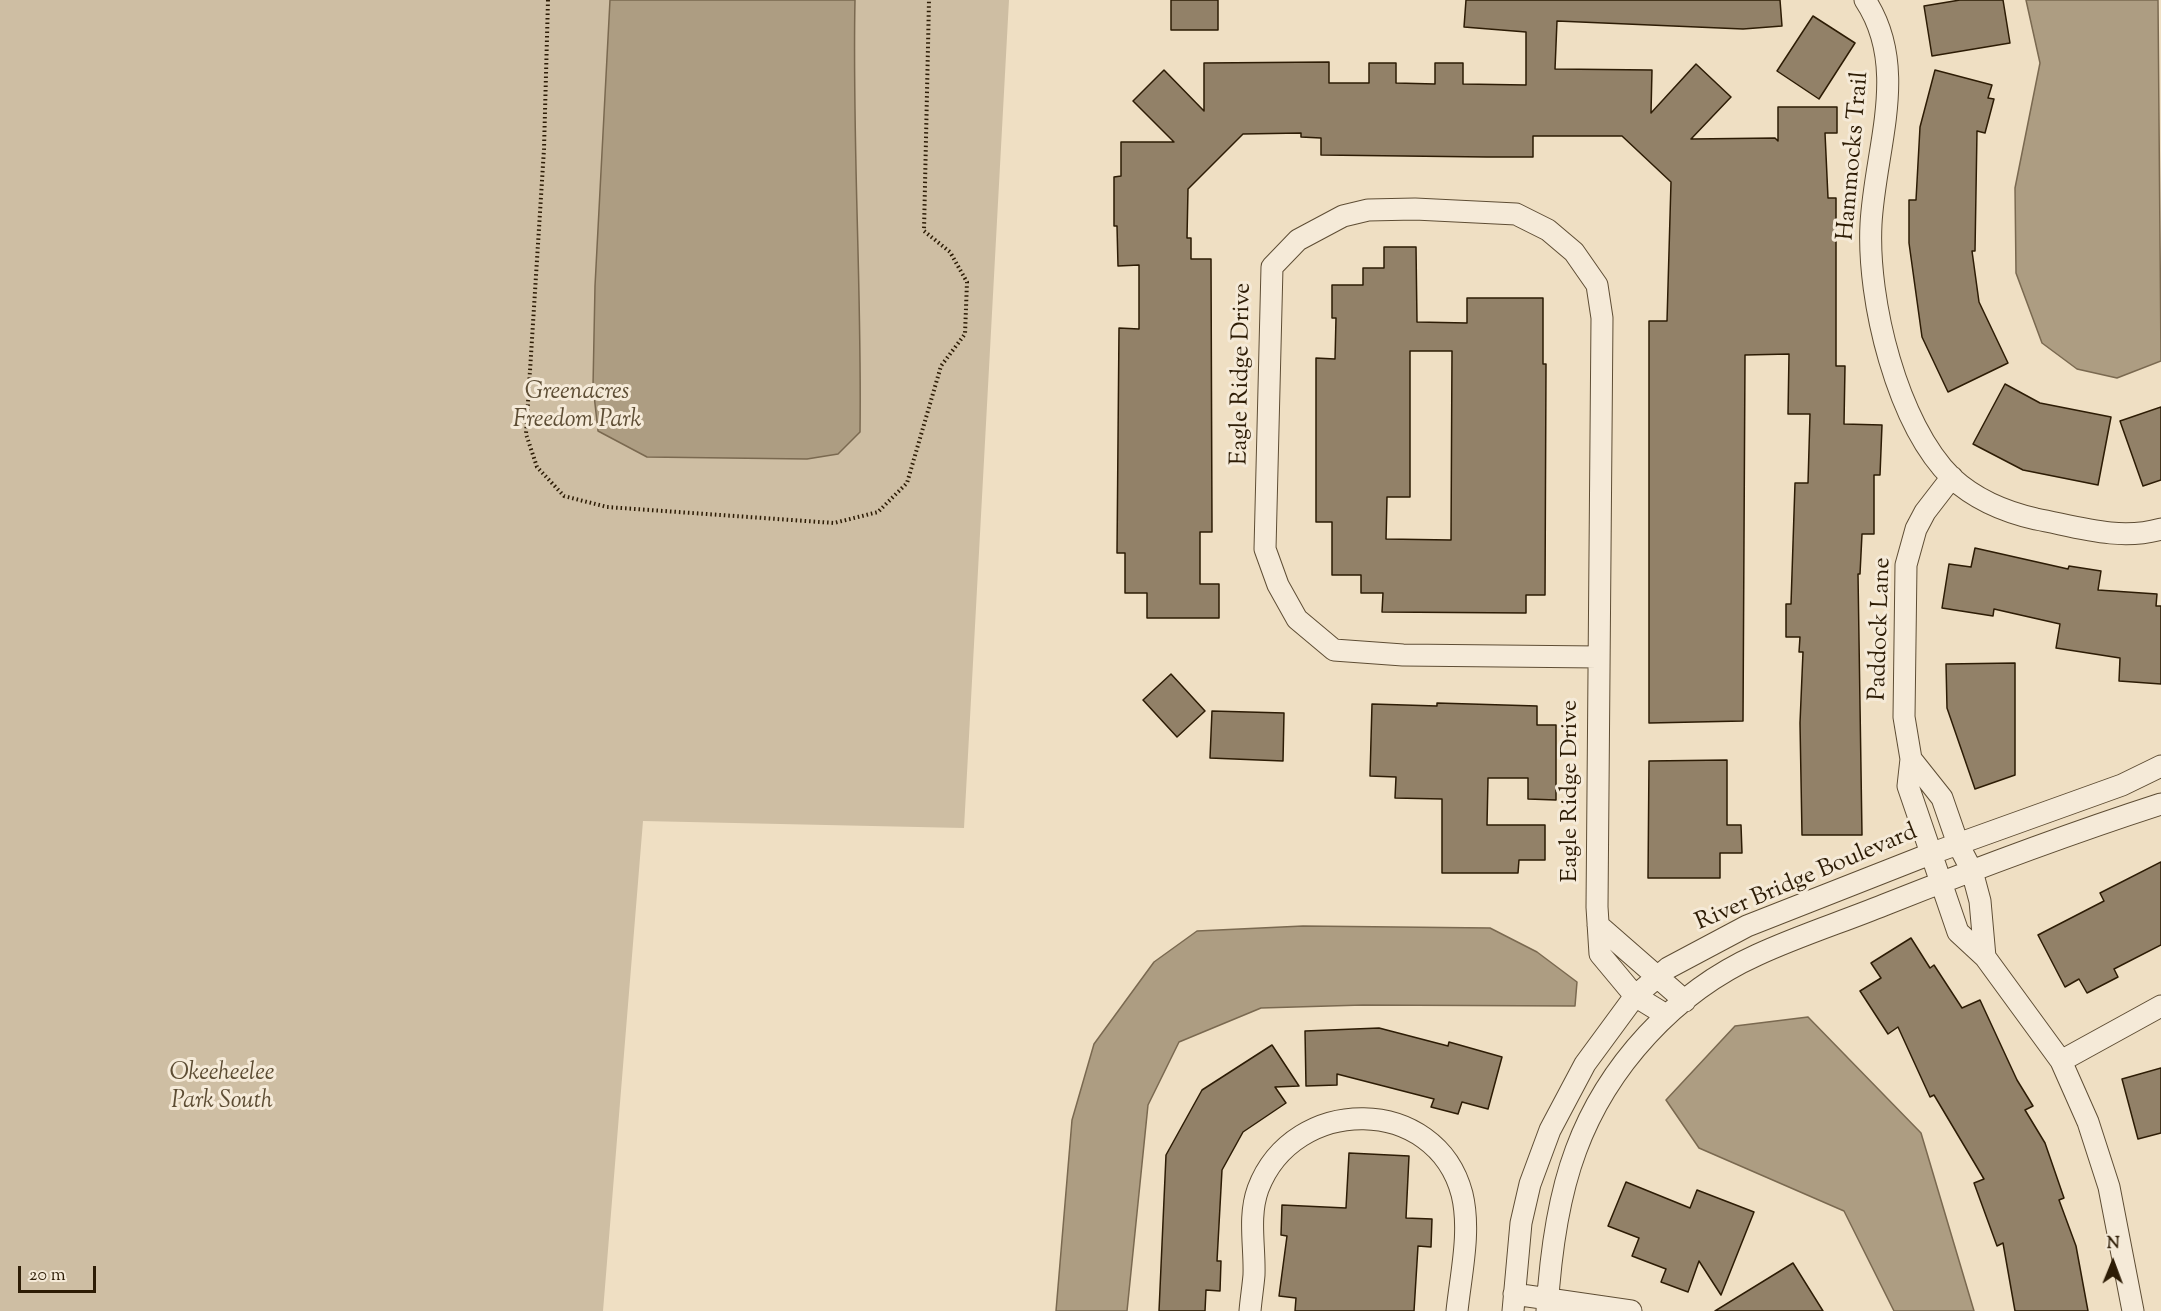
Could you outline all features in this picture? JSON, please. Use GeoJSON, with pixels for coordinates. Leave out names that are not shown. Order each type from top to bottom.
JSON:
{"type":"FeatureCollection","features":[{"type":"Feature","properties":{"kind":"street","name":"Hammocks Trail"},"geometry":{"type":"LineString","coordinates":[[1866,0],[1885,37],[1890,77],[1871,228],[1874,284],[1880,322],[1907,405],[1935,458],[1952,477],[1988,504],[2025,516],[2108,533],[2146,534],[2161,529]]}},
{"type":"Feature","properties":{"kind":"street","name":"Eagle Ridge Drive"},"geometry":{"type":"LineString","coordinates":[[1598,657],[1403,656],[1334,650],[1297,619],[1278,585],[1265,549],[1272,267],[1298,240],[1342,216],[1368,210],[1415,209],[1516,214],[1548,230],[1574,252],[1597,285],[1602,318],[1598,657],[1598,925],[1600,954],[1635,996],[1666,1015]]}},
{"type":"Feature","properties":{"kind":"street","name":"Paddock Lane"},"geometry":{"type":"LineString","coordinates":[[1952,477],[1925,512],[1916,529],[1906,565],[1904,717],[1911,759],[1908,786],[1958,932],[1985,957],[2061,1061],[2088,1122],[2109,1187],[2133,1311]]}},
{"type":"Feature","properties":{"kind":"street","name":"Paddock Lane"},"geometry":{"type":"LineString","coordinates":[[1911,759],[1942,798],[1958,844],[1972,871],[1980,902],[1985,957]]}},
{"type":"Feature","properties":{"kind":"street","name":"River Bridge Boulevard"},"geometry":{"type":"LineString","coordinates":[[1514,1303],[1523,1213],[1530,1184],[1561,1105],[1585,1065],[1635,996],[1668,968],[1747,926],[1930,854],[2122,785],[2161,766]]}},
{"type":"Feature","properties":{"kind":"street"},"geometry":{"type":"LineString","coordinates":[[1548,1305],[1562,1204],[1576,1151],[1597,1104],[1618,1071],[1666,1015],[1713,980],[1755,956],[1972,871],[2161,804]]}},
{"type":"Feature","properties":{"kind":"street"},"geometry":{"type":"LineString","coordinates":[[1598,925],[1685,1001]]}},
{"type":"Feature","properties":{"kind":"street"},"geometry":{"type":"LineString","coordinates":[[2061,1061],[2161,1006]]}},
{"type":"Feature","properties":{"kind":"street"},"geometry":{"type":"LineString","coordinates":[[1250,1311],[1254,1274],[1253,1209],[1265,1173],[1283,1150],[1305,1132],[1341,1119],[1360,1118],[1398,1125],[1415,1134],[1437,1152],[1454,1175],[1461,1193],[1466,1224],[1457,1311]]}},
{"type":"Feature","properties":{"kind":"street"},"geometry":{"type":"LineString","coordinates":[[1514,1303],[1631,1311]]}},
{"type":"Feature","properties":{"kind":"path"},"geometry":{"type":"LineString","coordinates":[[549,0],[544,149],[526,434],[537,467],[564,496],[607,507],[834,523],[878,512],[907,483],[941,366],[965,334],[967,282],[950,252],[924,231],[929,0]]}},
{"type":"Feature","properties":{"kind":"green space","name":"Greenacres Freedom Park"},"geometry":{"type":"Polygon","coordinates":[[[0,0],[1009,0],[964,828],[643,821],[603,1311],[0,1311],[0,0]]]}},
{"type":"Feature","properties":{"kind":"shaded area"},"geometry":{"type":"Polygon","coordinates":[[[610,0],[855,0],[860,432],[838,454],[807,459],[647,457],[598,431],[593,386],[595,286],[610,0]]]}},
{"type":"Feature","properties":{"kind":"shaded area"},"geometry":{"type":"Polygon","coordinates":[[[2026,0],[2158,0],[2161,361],[2117,378],[2077,369],[2042,343],[2016,273],[2015,188],[2040,63],[2026,0]]]}},
{"type":"Feature","properties":{"kind":"shaded area"},"geometry":{"type":"Polygon","coordinates":[[[1303,926],[1490,928],[1537,952],[1577,982],[1575,1006],[1363,1005],[1261,1008],[1179,1042],[1148,1105],[1127,1311],[1056,1311],[1072,1120],[1094,1044],[1154,962],[1197,931],[1303,926]]]}},
{"type":"Feature","properties":{"kind":"shaded area"},"geometry":{"type":"Polygon","coordinates":[[[1808,1017],[1921,1133],[1974,1311],[1894,1311],[1844,1211],[1699,1148],[1666,1100],[1735,1026],[1808,1017]]]}},
{"type":"Feature","properties":{"kind":"building"},"geometry":{"type":"Polygon","coordinates":[[[1171,0],[1218,0],[1218,30],[1171,30],[1171,0]]]}},
{"type":"Feature","properties":{"kind":"building"},"geometry":{"type":"Polygon","coordinates":[[[1466,0],[1780,0],[1782,26],[1743,29],[1557,21],[1555,69],[1652,70],[1651,113],[1696,64],[1731,97],[1691,139],[1775,138],[1778,141],[1778,107],[1837,107],[1837,133],[1825,133],[1828,198],[1836,198],[1836,366],[1845,366],[1844,424],[1882,425],[1880,475],[1874,475],[1874,534],[1862,534],[1860,574],[1858,574],[1862,835],[1802,835],[1800,723],[1803,652],[1799,652],[1800,637],[1786,637],[1786,604],[1791,604],[1795,483],[1808,483],[1810,414],[1788,414],[1789,354],[1745,355],[1743,721],[1649,723],[1649,321],[1667,321],[1671,182],[1622,136],[1533,136],[1533,157],[1487,157],[1321,155],[1321,138],[1301,137],[1301,133],[1243,134],[1188,189],[1187,238],[1191,238],[1191,259],[1211,259],[1212,532],[1200,532],[1200,584],[1219,584],[1219,618],[1147,618],[1147,593],[1125,593],[1125,553],[1117,553],[1119,328],[1139,329],[1139,265],[1118,266],[1117,226],[1114,226],[1114,177],[1121,176],[1121,142],[1174,142],[1133,101],[1164,70],[1204,111],[1204,63],[1329,62],[1329,83],[1369,83],[1369,63],[1396,63],[1396,83],[1435,84],[1435,63],[1463,63],[1463,84],[1526,85],[1526,32],[1464,27],[1466,0]]]}},
{"type":"Feature","properties":{"kind":"building"},"geometry":{"type":"Polygon","coordinates":[[[1960,0],[2003,0],[2010,43],[1932,56],[1924,6],[1960,0]]]}},
{"type":"Feature","properties":{"kind":"building"},"geometry":{"type":"Polygon","coordinates":[[[1813,16],[1855,43],[1819,99],[1777,71],[1813,16]]]}},
{"type":"Feature","properties":{"kind":"building"},"geometry":{"type":"Polygon","coordinates":[[[1935,70],[1992,85],[1988,98],[1994,99],[1985,133],[1977,131],[1975,251],[1972,251],[1979,302],[2008,363],[1948,392],[1922,337],[1909,243],[1909,200],[1916,200],[1920,127],[1935,70]]]}},
{"type":"Feature","properties":{"kind":"building"},"geometry":{"type":"Polygon","coordinates":[[[1384,247],[1416,247],[1417,322],[1467,323],[1467,298],[1543,298],[1543,364],[1546,364],[1545,595],[1526,595],[1526,613],[1382,612],[1383,593],[1361,593],[1361,575],[1332,575],[1332,522],[1316,522],[1316,358],[1335,359],[1336,318],[1332,318],[1332,285],[1363,285],[1363,268],[1384,268],[1384,247]],[[1410,351],[1410,497],[1387,497],[1386,539],[1451,540],[1452,351],[1410,351]]]}},
{"type":"Feature","properties":{"kind":"building"},"geometry":{"type":"Polygon","coordinates":[[[2005,384],[2040,403],[2111,417],[2098,485],[2023,470],[1973,444],[2005,384]]]}},
{"type":"Feature","properties":{"kind":"building"},"geometry":{"type":"Polygon","coordinates":[[[2161,407],[2161,480],[2143,486],[2120,421],[2161,407]]]}},
{"type":"Feature","properties":{"kind":"building"},"geometry":{"type":"Polygon","coordinates":[[[1975,548],[2068,569],[2069,566],[2101,571],[2098,590],[2157,594],[2156,606],[2161,606],[2161,684],[2119,681],[2120,658],[2056,648],[2060,624],[1994,609],[1993,616],[1942,608],[1949,564],[1971,567],[1975,548]]]}},
{"type":"Feature","properties":{"kind":"building"},"geometry":{"type":"Polygon","coordinates":[[[2015,663],[2015,775],[1975,789],[1947,708],[1946,664],[2015,663]]]}},
{"type":"Feature","properties":{"kind":"building"},"geometry":{"type":"Polygon","coordinates":[[[1171,674],[1205,711],[1177,737],[1143,700],[1171,674]]]}},
{"type":"Feature","properties":{"kind":"building"},"geometry":{"type":"Polygon","coordinates":[[[1437,703],[1537,706],[1537,725],[1556,725],[1556,800],[1528,799],[1528,778],[1488,778],[1487,825],[1545,825],[1545,860],[1519,860],[1518,873],[1442,873],[1442,799],[1395,798],[1396,777],[1370,776],[1372,704],[1437,706],[1437,703]]]}},
{"type":"Feature","properties":{"kind":"building"},"geometry":{"type":"Polygon","coordinates":[[[1212,711],[1284,713],[1283,761],[1210,758],[1212,711]]]}},
{"type":"Feature","properties":{"kind":"building"},"geometry":{"type":"Polygon","coordinates":[[[1727,760],[1727,825],[1741,825],[1742,853],[1720,853],[1720,878],[1648,878],[1649,761],[1727,760]]]}},
{"type":"Feature","properties":{"kind":"building"},"geometry":{"type":"Polygon","coordinates":[[[2161,862],[2161,945],[2114,969],[2118,977],[2087,993],[2079,979],[2065,987],[2038,935],[2104,901],[2100,893],[2161,862]]]}},
{"type":"Feature","properties":{"kind":"building"},"geometry":{"type":"Polygon","coordinates":[[[1911,938],[1930,968],[1934,965],[1962,1008],[1980,1000],[2017,1080],[2033,1106],[2025,1110],[2045,1143],[2064,1198],[2059,1200],[2076,1246],[2088,1311],[2015,1311],[2003,1243],[1997,1246],[1974,1183],[1984,1179],[1934,1095],[1930,1097],[1898,1027],[1888,1034],[1860,991],[1881,978],[1871,963],[1911,938]]]}},
{"type":"Feature","properties":{"kind":"building"},"geometry":{"type":"Polygon","coordinates":[[[1379,1028],[1448,1046],[1449,1042],[1502,1057],[1488,1109],[1462,1102],[1458,1114],[1431,1107],[1434,1099],[1337,1074],[1337,1085],[1306,1086],[1305,1031],[1379,1028]]]}},
{"type":"Feature","properties":{"kind":"building"},"geometry":{"type":"Polygon","coordinates":[[[1272,1045],[1299,1086],[1275,1087],[1286,1103],[1243,1132],[1222,1170],[1217,1261],[1221,1261],[1220,1291],[1206,1290],[1205,1311],[1159,1311],[1166,1155],[1202,1090],[1272,1045]]]}},
{"type":"Feature","properties":{"kind":"building"},"geometry":{"type":"Polygon","coordinates":[[[2161,1068],[2161,1133],[2138,1139],[2122,1079],[2161,1068]]]}},
{"type":"Feature","properties":{"kind":"building"},"geometry":{"type":"Polygon","coordinates":[[[1349,1153],[1409,1156],[1406,1218],[1432,1219],[1431,1247],[1418,1246],[1414,1311],[1295,1311],[1296,1298],[1279,1296],[1287,1236],[1281,1235],[1282,1205],[1346,1208],[1349,1153]]]}},
{"type":"Feature","properties":{"kind":"building"},"geometry":{"type":"Polygon","coordinates":[[[1626,1182],[1690,1208],[1697,1190],[1754,1212],[1721,1295],[1699,1261],[1688,1292],[1661,1282],[1666,1269],[1632,1256],[1639,1238],[1608,1226],[1626,1182]]]}},
{"type":"Feature","properties":{"kind":"building"},"geometry":{"type":"Polygon","coordinates":[[[1793,1263],[1823,1311],[1715,1311],[1793,1263]]]}},
{"type":"Feature","properties":{"kind":"park label","name":"Okeeheelee Park South"},"geometry":{"type":"Point","coordinates":[222,1089]}}]}
